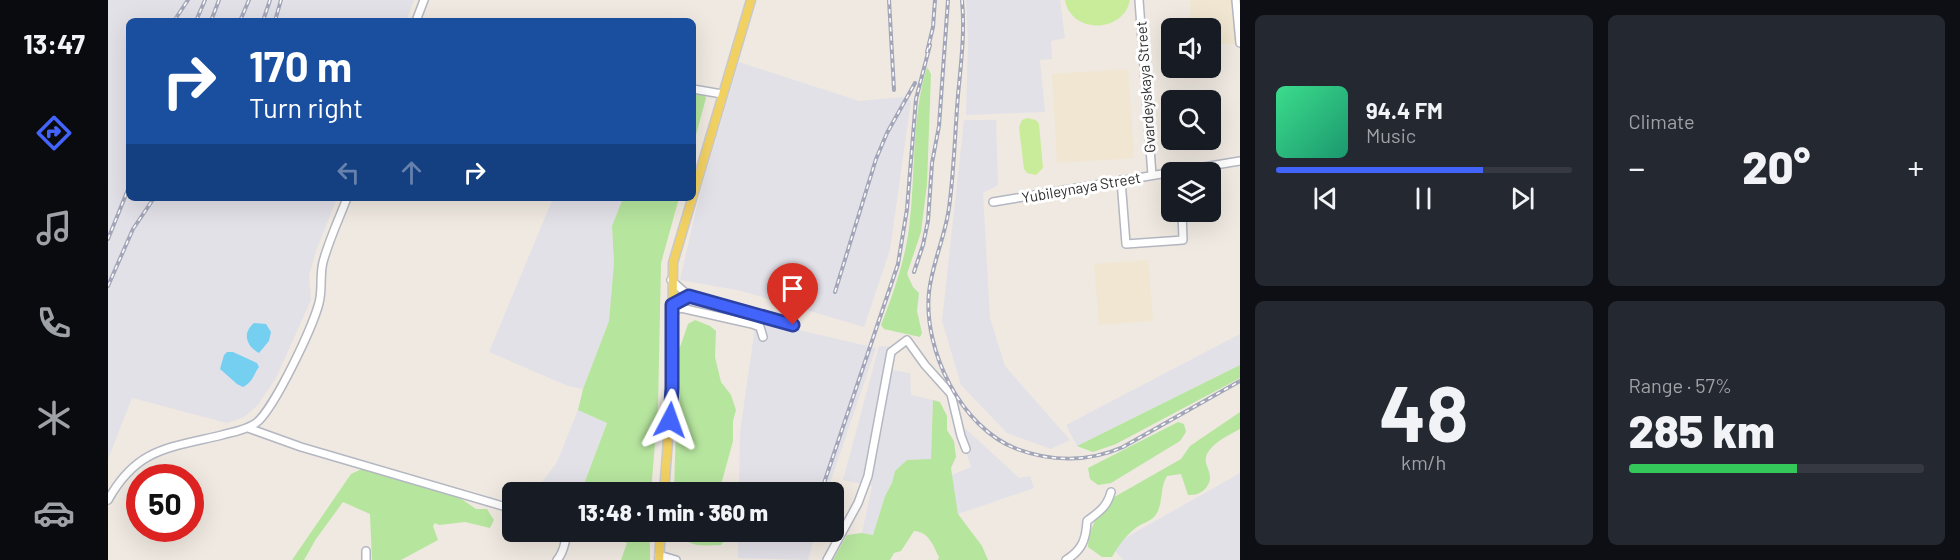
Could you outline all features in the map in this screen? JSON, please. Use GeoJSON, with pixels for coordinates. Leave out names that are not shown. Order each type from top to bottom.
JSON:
{"type":"FeatureCollection","features":[{"type":"Feature","properties":{"kind":"main road"},"geometry":{"type":"LineString","coordinates":[[696,190],[751,0]]}},
{"type":"Feature","properties":{"kind":"main road"},"geometry":{"type":"LineString","coordinates":[[665,482],[672,397],[671,280],[673,263],[693,201]]}},
{"type":"Feature","properties":{"kind":"main road"},"geometry":{"type":"LineString","coordinates":[[659,558],[660,542]]}},
{"type":"Feature","properties":{"kind":"street"},"geometry":{"type":"LineString","coordinates":[[417,18],[424,0]]}},
{"type":"Feature","properties":{"kind":"street","name":"Gvardeyskaya Street"},"geometry":{"type":"LineString","coordinates":[[1138,0],[1152,175]]}},
{"type":"Feature","properties":{"kind":"street"},"geometry":{"type":"LineString","coordinates":[[1236,0],[1240,44]]}},
{"type":"Feature","properties":{"kind":"street"},"geometry":{"type":"LineString","coordinates":[[696,90],[722,94]]}},
{"type":"Feature","properties":{"kind":"street","name":"Yubileynaya Street"},"geometry":{"type":"LineString","coordinates":[[1221,164],[1240,161]]}},
{"type":"Feature","properties":{"kind":"street","name":"Yubileynaya Street"},"geometry":{"type":"LineString","coordinates":[[993,202],[1161,174]]}},
{"type":"Feature","properties":{"kind":"street"},"geometry":{"type":"LineString","coordinates":[[1121,180],[1125,244],[1183,240],[1182,222]]}},
{"type":"Feature","properties":{"kind":"street"},"geometry":{"type":"LineString","coordinates":[[108,500],[126,473],[145,458],[169,448],[248,428],[263,418],[282,388],[317,311],[321,298],[320,279],[323,262],[346,201]]}},
{"type":"Feature","properties":{"kind":"street"},"geometry":{"type":"LineString","coordinates":[[671,280],[689,296],[793,325]]}},
{"type":"Feature","properties":{"kind":"street"},"geometry":{"type":"LineString","coordinates":[[672,308],[689,296]]}},
{"type":"Feature","properties":{"kind":"street"},"geometry":{"type":"LineString","coordinates":[[672,308],[752,324],[760,327],[763,337]]}},
{"type":"Feature","properties":{"kind":"street"},"geometry":{"type":"LineString","coordinates":[[827,560],[858,503],[865,485],[891,352],[901,343],[907,340],[925,365],[951,394],[966,449]]}},
{"type":"Feature","properties":{"kind":"street"},"geometry":{"type":"LineString","coordinates":[[248,428],[275,440],[502,505]]}},
{"type":"Feature","properties":{"kind":"street"},"geometry":{"type":"LineString","coordinates":[[1066,560],[1078,553],[1086,532],[1087,521],[1108,503],[1111,492]]}},
{"type":"Feature","properties":{"kind":"street"},"geometry":{"type":"LineString","coordinates":[[557,560],[563,553],[565,542]]}},
{"type":"Feature","properties":{"kind":"street"},"geometry":{"type":"LineString","coordinates":[[366,551],[366,560]]}},
{"type":"Feature","properties":{"kind":"street"},"geometry":{"type":"LineString","coordinates":[[659,558],[676,560]]}},
{"type":"Feature","properties":{"kind":"shaded area"},"geometry":{"type":"Polygon","coordinates":[[[108,0],[414,0],[407,18],[126,18],[126,201],[336,201],[316,251],[309,276],[311,300],[277,376],[258,405],[244,417],[227,423],[132,398],[108,459],[108,0]]]}},
{"type":"Feature","properties":{"kind":"shaded area"},"geometry":{"type":"Polygon","coordinates":[[[966,0],[1060,0],[1065,38],[1051,41],[1052,59],[1040,60],[1045,112],[966,115],[968,41],[966,0]]]}},
{"type":"Feature","properties":{"kind":"shaded area"},"geometry":{"type":"Polygon","coordinates":[[[1190,0],[1235,0],[1237,44],[1221,45],[1221,18],[1191,18],[1190,0]]]}},
{"type":"Feature","properties":{"kind":"shaded area"},"geometry":{"type":"Polygon","coordinates":[[[739,62],[859,101],[903,97],[911,101],[890,250],[864,327],[742,291],[680,280],[700,193],[739,62]]]}},
{"type":"Feature","properties":{"kind":"shaded area"},"geometry":{"type":"Polygon","coordinates":[[[1128,69],[1134,158],[1057,163],[1052,74],[1128,69]]]}},
{"type":"Feature","properties":{"kind":"shaded area"},"geometry":{"type":"Polygon","coordinates":[[[964,120],[996,120],[998,185],[983,193],[990,318],[1005,366],[1070,440],[1051,449],[1007,433],[961,385],[942,321],[964,120]]]}},
{"type":"Feature","properties":{"kind":"shaded area"},"geometry":{"type":"Polygon","coordinates":[[[552,201],[622,201],[612,226],[614,263],[609,321],[583,389],[568,386],[489,352],[552,201]]]}},
{"type":"Feature","properties":{"kind":"shaded area"},"geometry":{"type":"Polygon","coordinates":[[[1148,260],[1153,321],[1099,325],[1094,264],[1148,260]]]}},
{"type":"Feature","properties":{"kind":"shaded area"},"geometry":{"type":"Polygon","coordinates":[[[756,320],[876,348],[830,482],[739,482],[740,432],[756,320]]]}},
{"type":"Feature","properties":{"kind":"shaded area"},"geometry":{"type":"Polygon","coordinates":[[[1240,334],[1240,365],[1077,446],[1066,425],[1240,334]]]}},
{"type":"Feature","properties":{"kind":"shaded area"},"geometry":{"type":"Polygon","coordinates":[[[879,346],[892,347],[891,370],[910,373],[911,395],[933,400],[931,460],[907,460],[895,471],[873,535],[862,533],[872,486],[843,480],[879,346]]]}},
{"type":"Feature","properties":{"kind":"shaded area"},"geometry":{"type":"Polygon","coordinates":[[[578,410],[607,422],[585,482],[542,482],[557,462],[578,410]]]}},
{"type":"Feature","properties":{"kind":"shaded area"},"geometry":{"type":"Polygon","coordinates":[[[966,429],[1019,478],[1030,476],[1034,488],[958,514],[952,475],[971,467],[961,436],[966,429]]]}},
{"type":"Feature","properties":{"kind":"shaded area"},"geometry":{"type":"Polygon","coordinates":[[[1240,473],[1240,560],[1123,560],[1111,546],[1240,473]]]}},
{"type":"Feature","properties":{"kind":"shaded area"},"geometry":{"type":"Polygon","coordinates":[[[738,542],[813,542],[808,560],[738,558],[738,542]]]}},
{"type":"Feature","properties":{"kind":"green space"},"geometry":{"type":"Polygon","coordinates":[[[1065,0],[1130,0],[1118,19],[1097,26],[1077,19],[1069,11],[1065,0]]]}},
{"type":"Feature","properties":{"kind":"green space"},"geometry":{"type":"Polygon","coordinates":[[[927,67],[931,74],[927,184],[921,232],[907,274],[913,287],[919,293],[917,311],[922,333],[920,337],[884,329],[881,325],[905,253],[911,208],[918,106],[927,67]]]}},
{"type":"Feature","properties":{"kind":"green space"},"geometry":{"type":"Polygon","coordinates":[[[696,92],[704,93],[706,98],[696,135],[696,92]]]}},
{"type":"Feature","properties":{"kind":"green space"},"geometry":{"type":"Polygon","coordinates":[[[1027,118],[1036,120],[1039,124],[1043,168],[1036,175],[1027,173],[1024,169],[1019,127],[1022,120],[1027,118]]]}},
{"type":"Feature","properties":{"kind":"green space"},"geometry":{"type":"Polygon","coordinates":[[[622,201],[678,201],[661,263],[658,406],[652,482],[585,482],[607,423],[578,410],[583,389],[609,321],[614,263],[612,226],[622,201]]]}},
{"type":"Feature","properties":{"kind":"green space"},"geometry":{"type":"Polygon","coordinates":[[[695,320],[716,331],[715,357],[721,382],[731,395],[736,410],[733,421],[733,441],[722,482],[674,482],[678,353],[688,324],[695,320]]]}},
{"type":"Feature","properties":{"kind":"green space"},"geometry":{"type":"Polygon","coordinates":[[[1240,365],[1240,378],[1116,444],[1093,452],[1077,446],[1240,365]]]}},
{"type":"Feature","properties":{"kind":"green space"},"geometry":{"type":"Polygon","coordinates":[[[933,400],[940,402],[947,416],[947,430],[954,441],[956,457],[951,468],[958,514],[982,546],[988,560],[938,560],[939,557],[930,540],[914,531],[901,551],[894,553],[890,560],[833,560],[847,535],[862,533],[873,535],[895,471],[907,460],[931,459],[933,400]]]}},
{"type":"Feature","properties":{"kind":"green space"},"geometry":{"type":"Polygon","coordinates":[[[1240,412],[1240,429],[1217,442],[1207,454],[1206,462],[1210,479],[1203,491],[1188,495],[1181,474],[1167,476],[1157,513],[1152,519],[1129,533],[1112,557],[1102,557],[1088,547],[1091,530],[1102,504],[1181,459],[1190,446],[1240,412]]]}},
{"type":"Feature","properties":{"kind":"green space"},"geometry":{"type":"Polygon","coordinates":[[[1178,422],[1184,424],[1186,432],[1180,441],[1111,483],[1098,485],[1090,479],[1088,468],[1178,422]]]}},
{"type":"Feature","properties":{"kind":"green space"},"geometry":{"type":"Polygon","coordinates":[[[366,467],[408,479],[427,489],[451,492],[476,509],[487,509],[494,520],[490,528],[465,522],[439,525],[435,523],[433,526],[438,540],[401,560],[372,560],[370,514],[343,502],[304,560],[292,560],[351,474],[366,467]]]}},
{"type":"Feature","properties":{"kind":"green space"},"geometry":{"type":"Polygon","coordinates":[[[624,542],[650,542],[650,560],[621,560],[627,543],[624,542]]]}},
{"type":"Feature","properties":{"kind":"green space"},"geometry":{"type":"Polygon","coordinates":[[[688,542],[723,542],[721,545],[688,542]]]}},
{"type":"Feature","properties":{"kind":"water"},"geometry":{"type":"Polygon","coordinates":[[[254,323],[266,324],[271,332],[269,341],[259,353],[251,347],[247,339],[248,331],[254,323]]]}},
{"type":"Feature","properties":{"kind":"water"},"geometry":{"type":"Polygon","coordinates":[[[227,352],[233,352],[257,363],[259,367],[251,381],[243,387],[220,369],[227,352]]]}},
{"type":"Feature","properties":{"kind":"railway"},"geometry":{"type":"LineString","coordinates":[[176,18],[188,0]]}},
{"type":"Feature","properties":{"kind":"railway"},"geometry":{"type":"LineString","coordinates":[[197,18],[205,0]]}},
{"type":"Feature","properties":{"kind":"railway"},"geometry":{"type":"LineString","coordinates":[[212,18],[219,0]]}},
{"type":"Feature","properties":{"kind":"railway"},"geometry":{"type":"LineString","coordinates":[[241,18],[249,0]]}},
{"type":"Feature","properties":{"kind":"railway"},"geometry":{"type":"LineString","coordinates":[[264,18],[270,0]]}},
{"type":"Feature","properties":{"kind":"railway"},"geometry":{"type":"LineString","coordinates":[[276,18],[281,0]]}},
{"type":"Feature","properties":{"kind":"railway"},"geometry":{"type":"LineString","coordinates":[[889,0],[894,90]]}},
{"type":"Feature","properties":{"kind":"railway"},"geometry":{"type":"LineString","coordinates":[[927,52],[933,27],[935,0]]}},
{"type":"Feature","properties":{"kind":"railway"},"geometry":{"type":"LineString","coordinates":[[914,272],[928,221],[932,163],[939,126],[948,0]]}},
{"type":"Feature","properties":{"kind":"railway"},"geometry":{"type":"LineString","coordinates":[[962,0],[962,48],[951,194],[929,292],[929,315],[932,338],[939,362],[963,405],[979,424],[997,439],[1017,449],[1057,458],[1084,458],[1123,447],[1240,381]]}},
{"type":"Feature","properties":{"kind":"railway"},"geometry":{"type":"LineString","coordinates":[[824,482],[898,264],[907,209],[916,99],[930,45]]}},
{"type":"Feature","properties":{"kind":"railway"},"geometry":{"type":"LineString","coordinates":[[835,292],[876,159],[887,133],[915,83]]}},
{"type":"Feature","properties":{"kind":"railway"},"geometry":{"type":"LineString","coordinates":[[108,239],[126,194]]}},
{"type":"Feature","properties":{"kind":"railway"},"geometry":{"type":"LineString","coordinates":[[108,286],[133,229],[152,201]]}},
{"type":"Feature","properties":{"kind":"route"},"geometry":{"type":"LineString","coordinates":[[670,420],[672,305],[689,296],[793,325]]}}]}
